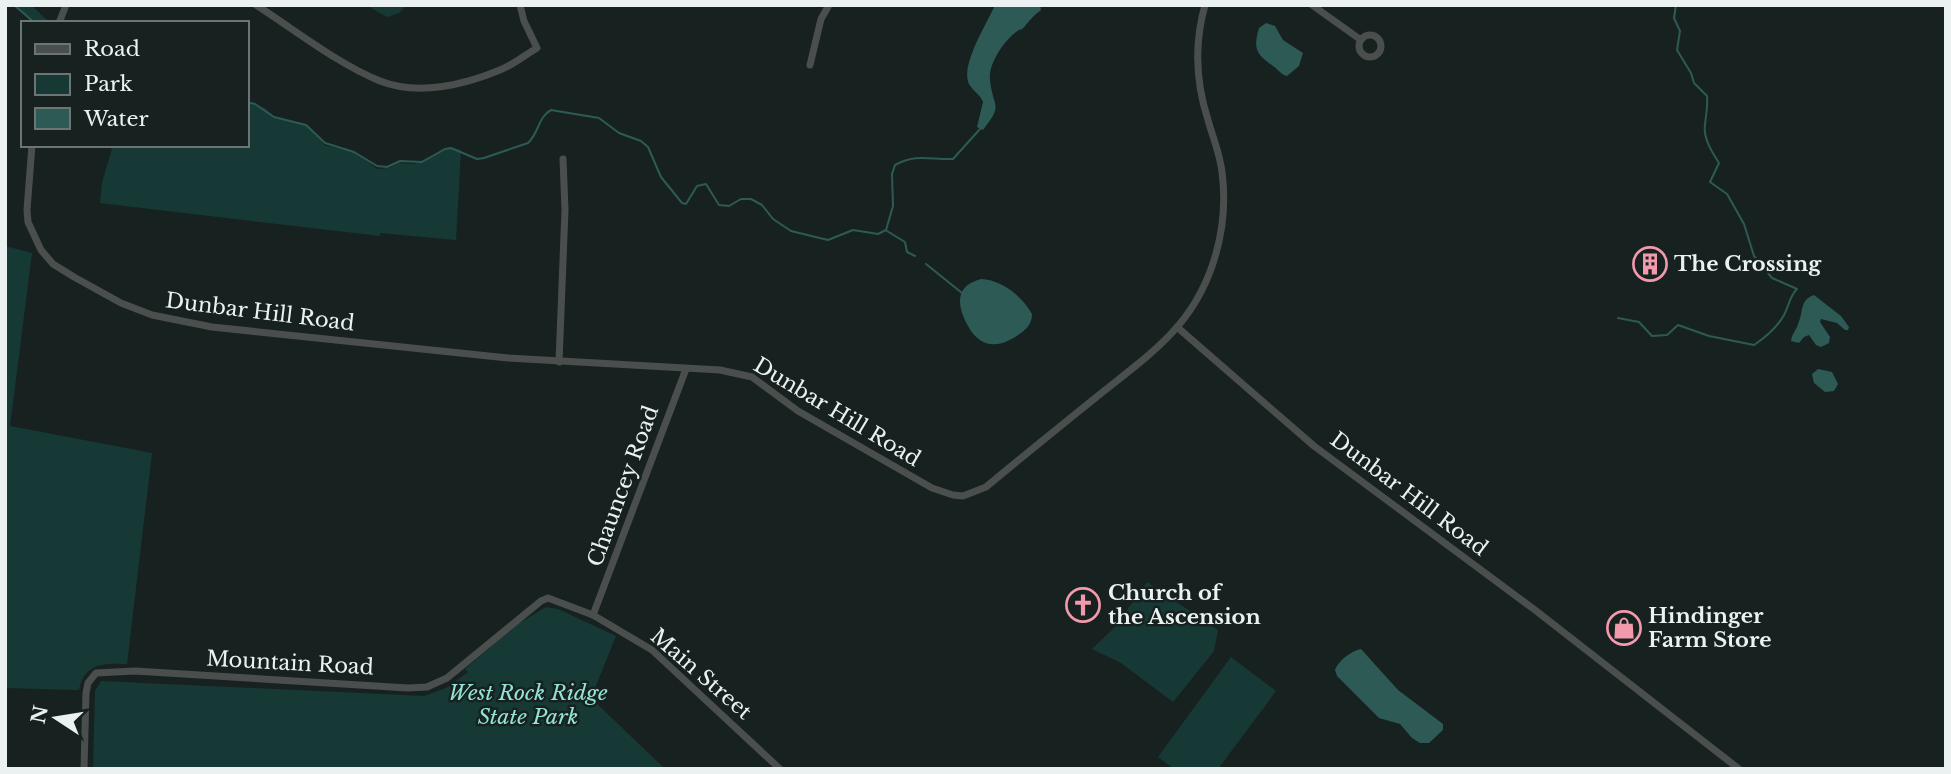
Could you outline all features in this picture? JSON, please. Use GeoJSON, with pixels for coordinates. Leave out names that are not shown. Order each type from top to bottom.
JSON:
{"type":"FeatureCollection","features":[{"type":"Feature","properties":{"kind":"street"},"geometry":{"type":"LineString","coordinates":[[256,5],[342,60],[381,81],[417,89],[451,85],[503,70],[537,48],[524,21],[520,5]]}},
{"type":"Feature","properties":{"kind":"street"},"geometry":{"type":"LineString","coordinates":[[810,65],[821,19],[829,5]]}},
{"type":"Feature","properties":{"kind":"street"},"geometry":{"type":"LineString","coordinates":[[1177,327],[1191,308],[1210,271],[1219,243],[1224,208],[1221,165],[1202,99],[1198,67],[1198,37],[1205,5]]}},
{"type":"Feature","properties":{"kind":"street"},"geometry":{"type":"LineString","coordinates":[[1312,5],[1361,40]]}},
{"type":"Feature","properties":{"kind":"street","name":"Dunbar Hill Road"},"geometry":{"type":"LineString","coordinates":[[32,147],[27,210],[31,230],[41,250],[63,271],[136,310],[165,320],[212,327],[559,362],[731,371],[752,377],[798,411],[917,481],[942,492],[964,496],[986,486],[1133,368],[1177,327],[1323,453],[1535,610],[1739,769]]}},
{"type":"Feature","properties":{"kind":"street"},"geometry":{"type":"LineString","coordinates":[[559,362],[565,210],[563,159]]}},
{"type":"Feature","properties":{"kind":"street","name":"Chauncey Road"},"geometry":{"type":"LineString","coordinates":[[593,615],[686,369]]}},
{"type":"Feature","properties":{"kind":"street","name":"Main Street"},"geometry":{"type":"LineString","coordinates":[[552,598],[593,615],[661,658],[780,769]]}},
{"type":"Feature","properties":{"kind":"street","name":"Mountain Road"},"geometry":{"type":"LineString","coordinates":[[84,769],[86,693],[88,683],[96,673],[135,671],[427,687],[455,671],[541,601],[552,598]]}},
{"type":"Feature","properties":{"kind":"green space"},"geometry":{"type":"Polygon","coordinates":[[[12,5],[31,5],[48,21],[30,21],[12,5]]]}},
{"type":"Feature","properties":{"kind":"green space"},"geometry":{"type":"Polygon","coordinates":[[[366,5],[407,5],[399,13],[387,17],[366,5]]]}},
{"type":"Feature","properties":{"kind":"green space"},"geometry":{"type":"Polygon","coordinates":[[[248,101],[265,108],[275,117],[303,123],[312,129],[324,145],[357,153],[377,169],[389,168],[398,163],[414,164],[449,147],[461,150],[456,240],[380,233],[380,236],[100,203],[102,183],[112,147],[248,147],[248,101]]]}},
{"type":"Feature","properties":{"kind":"green space"},"geometry":{"type":"Polygon","coordinates":[[[5,246],[32,253],[10,426],[152,453],[127,664],[96,666],[85,674],[79,690],[5,688],[5,246]]]}},
{"type":"Feature","properties":{"kind":"green space"},"geometry":{"type":"Polygon","coordinates":[[[1147,582],[1218,630],[1214,651],[1173,702],[1121,663],[1092,649],[1114,628],[1147,582]]]}},
{"type":"Feature","properties":{"kind":"green space","name":"West Rock Ridge State Park"},"geometry":{"type":"Polygon","coordinates":[[[546,607],[558,609],[616,636],[591,698],[665,769],[93,769],[95,691],[101,681],[424,696],[446,688],[468,672],[465,669],[518,624],[546,607]]]}},
{"type":"Feature","properties":{"kind":"green space"},"geometry":{"type":"Polygon","coordinates":[[[1231,657],[1276,691],[1218,769],[1174,769],[1158,757],[1231,657]]]}},
{"type":"Feature","properties":{"kind":"water"},"geometry":{"type":"Polygon","coordinates":[[[995,5],[1040,5],[1041,10],[1007,41],[994,60],[990,80],[995,110],[983,130],[977,127],[983,102],[969,84],[967,76],[971,56],[995,5]]]}},
{"type":"Feature","properties":{"kind":"water"},"geometry":{"type":"Polygon","coordinates":[[[1266,23],[1275,26],[1283,40],[1303,53],[1299,66],[1287,76],[1263,58],[1257,50],[1259,28],[1266,23]]]}},
{"type":"Feature","properties":{"kind":"water"},"geometry":{"type":"Polygon","coordinates":[[[981,279],[996,282],[1011,290],[1032,314],[1026,329],[1011,340],[990,344],[978,339],[968,326],[960,298],[966,286],[981,279]]]}},
{"type":"Feature","properties":{"kind":"water"},"geometry":{"type":"Polygon","coordinates":[[[1814,295],[1841,316],[1849,327],[1845,330],[1837,323],[1821,319],[1820,322],[1830,337],[1829,343],[1821,347],[1816,345],[1809,335],[1799,343],[1791,341],[1804,303],[1814,295]]]}},
{"type":"Feature","properties":{"kind":"water"},"geometry":{"type":"Polygon","coordinates":[[[1818,369],[1832,372],[1838,384],[1834,391],[1825,392],[1814,383],[1812,374],[1818,369]]]}},
{"type":"Feature","properties":{"kind":"water"},"geometry":{"type":"Polygon","coordinates":[[[1361,649],[1398,690],[1443,724],[1443,730],[1429,743],[1420,743],[1412,738],[1400,724],[1379,718],[1337,676],[1335,670],[1339,663],[1349,654],[1361,649]]]}},
{"type":"Feature","properties":{"kind":"waterway"},"geometry":{"type":"LineString","coordinates":[[14,5],[33,21]]}},
{"type":"Feature","properties":{"kind":"waterway"},"geometry":{"type":"LineString","coordinates":[[1618,318],[1639,322],[1652,336],[1667,335],[1678,325],[1709,336],[1754,345],[1778,324],[1797,289],[1772,278],[1754,256],[1744,224],[1727,194],[1710,182],[1719,163],[1705,135],[1707,96],[1694,83],[1677,50],[1680,31],[1674,18],[1676,5]]}},
{"type":"Feature","properties":{"kind":"waterway"},"geometry":{"type":"LineString","coordinates":[[248,102],[274,117],[306,125],[325,143],[354,152],[377,166],[387,167],[400,161],[422,162],[445,149],[451,148],[477,159],[528,143],[543,117],[551,110],[599,118],[619,133],[641,141],[648,147],[661,177],[682,203],[686,204],[697,186],[706,184],[719,205],[729,206],[741,199],[751,199],[762,205],[773,219],[791,231],[828,240],[853,230],[878,234],[886,230],[893,206],[892,174],[895,165],[917,158],[953,159],[980,129]]}},
{"type":"Feature","properties":{"kind":"waterway"},"geometry":{"type":"LineString","coordinates":[[887,231],[905,242],[907,252],[915,256]]}},
{"type":"Feature","properties":{"kind":"waterway"},"geometry":{"type":"LineString","coordinates":[[926,264],[962,293]]}},
{"type":"Feature","properties":{"kind":"place","name":"The Crossing"},"geometry":{"type":"Point","coordinates":[1650,264]}},
{"type":"Feature","properties":{"kind":"place","name":"Church of the Ascension"},"geometry":{"type":"Point","coordinates":[1083,605]}},
{"type":"Feature","properties":{"kind":"place","name":"Hindinger Farm Store"},"geometry":{"type":"Point","coordinates":[1624,628]}}]}
